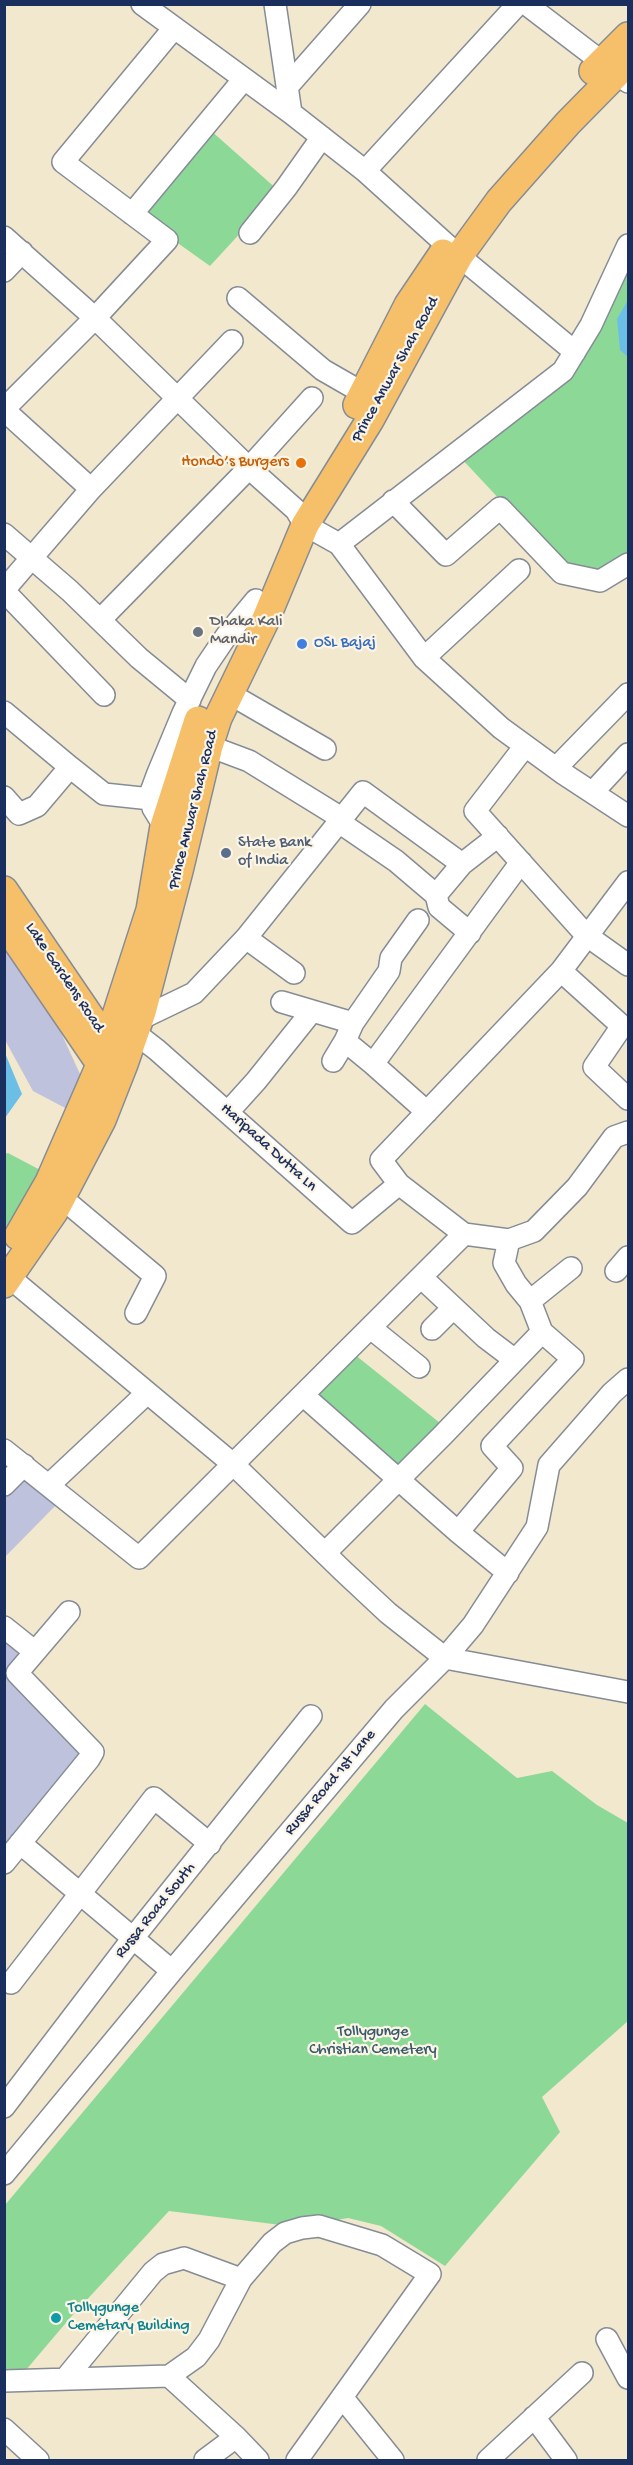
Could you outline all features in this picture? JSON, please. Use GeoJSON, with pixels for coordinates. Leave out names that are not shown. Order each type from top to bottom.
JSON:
{"type":"FeatureCollection","features":[{"type":"Feature","properties":{"kind":"main road","name":"Prince Anwar Shah Road"},"geometry":{"type":"LineString","coordinates":[[7,1258],[62,1198],[102,1120],[112,1064],[150,910],[164,826],[196,725],[256,600],[301,517],[408,305],[618,70],[628,36]]}},
{"type":"Feature","properties":{"kind":"main road","name":"Prince Anwar Shah Road"},"geometry":{"type":"LineString","coordinates":[[7,1258],[112,1064],[137,1027],[179,871],[208,746],[265,621],[301,517],[370,420],[454,251]]}},
{"type":"Feature","properties":{"kind":"main road","name":"Lake Gardens Road"},"geometry":{"type":"LineString","coordinates":[[4,890],[112,1064]]}},
{"type":"Feature","properties":{"kind":"main road","name":"Lake Gardens Road"},"geometry":{"type":"LineString","coordinates":[[4,923],[112,1064]]}},
{"type":"Feature","properties":{"kind":"street"},"geometry":{"type":"LineString","coordinates":[[275,4],[291,113]]}},
{"type":"Feature","properties":{"kind":"street"},"geometry":{"type":"LineString","coordinates":[[287,87],[360,4]]}},
{"type":"Feature","properties":{"kind":"street"},"geometry":{"type":"LineString","coordinates":[[365,171],[518,4]]}},
{"type":"Feature","properties":{"kind":"street"},"geometry":{"type":"LineString","coordinates":[[526,4],[618,70]]}},
{"type":"Feature","properties":{"kind":"street"},"geometry":{"type":"LineString","coordinates":[[145,5],[365,171],[454,251],[575,352]]}},
{"type":"Feature","properties":{"kind":"street"},"geometry":{"type":"LineString","coordinates":[[91,489],[4,410],[95,318],[167,240],[63,162],[174,28]]}},
{"type":"Feature","properties":{"kind":"street"},"geometry":{"type":"LineString","coordinates":[[132,214],[244,79]]}},
{"type":"Feature","properties":{"kind":"street"},"geometry":{"type":"LineString","coordinates":[[250,233],[322,137]]}},
{"type":"Feature","properties":{"kind":"street"},"geometry":{"type":"LineString","coordinates":[[4,237],[95,318],[301,517],[339,544],[424,658],[501,728],[628,816]]}},
{"type":"Feature","properties":{"kind":"street"},"geometry":{"type":"LineString","coordinates":[[339,544],[563,371],[591,325],[628,245]]}},
{"type":"Feature","properties":{"kind":"street"},"geometry":{"type":"LineString","coordinates":[[4,271],[22,252]]}},
{"type":"Feature","properties":{"kind":"street"},"geometry":{"type":"LineString","coordinates":[[238,298],[323,370],[363,393]]}},
{"type":"Feature","properties":{"kind":"street"},"geometry":{"type":"LineString","coordinates":[[104,695],[4,591],[91,489],[232,340]]}},
{"type":"Feature","properties":{"kind":"street"},"geometry":{"type":"LineString","coordinates":[[100,620],[249,468],[312,398]]}},
{"type":"Feature","properties":{"kind":"street"},"geometry":{"type":"LineString","coordinates":[[393,501],[446,555],[500,507],[562,573],[600,581],[628,564]]}},
{"type":"Feature","properties":{"kind":"street"},"geometry":{"type":"LineString","coordinates":[[4,534],[139,658],[190,700]]}},
{"type":"Feature","properties":{"kind":"street"},"geometry":{"type":"LineString","coordinates":[[424,658],[519,570]]}},
{"type":"Feature","properties":{"kind":"street"},"geometry":{"type":"LineString","coordinates":[[164,826],[153,808],[151,792],[158,773],[206,666],[256,600]]}},
{"type":"Feature","properties":{"kind":"street"},"geometry":{"type":"LineString","coordinates":[[230,694],[325,749]]}},
{"type":"Feature","properties":{"kind":"street"},"geometry":{"type":"LineString","coordinates":[[556,768],[628,694]]}},
{"type":"Feature","properties":{"kind":"street"},"geometry":{"type":"LineString","coordinates":[[4,711],[104,794],[152,799]]}},
{"type":"Feature","properties":{"kind":"street"},"geometry":{"type":"LineString","coordinates":[[208,746],[249,761],[341,820],[396,861],[436,895],[439,907],[470,933]]}},
{"type":"Feature","properties":{"kind":"street"},"geometry":{"type":"LineString","coordinates":[[525,746],[476,811],[586,935],[628,965]]}},
{"type":"Feature","properties":{"kind":"street"},"geometry":{"type":"LineString","coordinates":[[593,792],[628,754]]}},
{"type":"Feature","properties":{"kind":"street"},"geometry":{"type":"LineString","coordinates":[[4,797],[19,814],[37,806],[69,767]]}},
{"type":"Feature","properties":{"kind":"street"},"geometry":{"type":"LineString","coordinates":[[137,1027],[194,993],[246,938],[363,792],[462,864]]}},
{"type":"Feature","properties":{"kind":"street"},"geometry":{"type":"LineString","coordinates":[[436,895],[462,864],[498,836]]}},
{"type":"Feature","properties":{"kind":"street"},"geometry":{"type":"LineString","coordinates":[[373,1064],[521,862]]}},
{"type":"Feature","properties":{"kind":"street"},"geometry":{"type":"LineString","coordinates":[[628,882],[561,971],[381,1160],[399,1184],[464,1234],[509,1240],[534,1231],[577,1187],[614,1137],[628,1132]]}},
{"type":"Feature","properties":{"kind":"street"},"geometry":{"type":"LineString","coordinates":[[333,1061],[389,971],[391,958],[418,920]]}},
{"type":"Feature","properties":{"kind":"street"},"geometry":{"type":"LineString","coordinates":[[246,938],[294,973]]}},
{"type":"Feature","properties":{"kind":"street"},"geometry":{"type":"LineString","coordinates":[[561,971],[622,1026],[594,1067],[628,1099]]}},
{"type":"Feature","properties":{"kind":"street"},"geometry":{"type":"LineString","coordinates":[[282,1002],[312,1011],[349,1032],[373,1064],[427,1112]]}},
{"type":"Feature","properties":{"kind":"street"},"geometry":{"type":"LineString","coordinates":[[228,1112],[312,1011]]}},
{"type":"Feature","properties":{"kind":"street","name":"Haripada Dutta Ln"},"geometry":{"type":"LineString","coordinates":[[137,1027],[352,1223],[399,1184]]}},
{"type":"Feature","properties":{"kind":"street"},"geometry":{"type":"LineString","coordinates":[[62,1198],[155,1276],[136,1314]]}},
{"type":"Feature","properties":{"kind":"street"},"geometry":{"type":"LineString","coordinates":[[4,1450],[139,1558],[372,1329],[464,1234]]}},
{"type":"Feature","properties":{"kind":"street"},"geometry":{"type":"LineString","coordinates":[[458,1532],[512,1468],[492,1446],[573,1359],[542,1332],[530,1301],[516,1284],[504,1263],[509,1240]]}},
{"type":"Feature","properties":{"kind":"street"},"geometry":{"type":"LineString","coordinates":[[7,1258],[147,1393],[234,1465],[388,1613],[445,1658],[628,1692]]}},
{"type":"Feature","properties":{"kind":"street"},"geometry":{"type":"LineString","coordinates":[[530,1301],[571,1268]]}},
{"type":"Feature","properties":{"kind":"street"},"geometry":{"type":"LineString","coordinates":[[422,1278],[486,1338],[515,1360]]}},
{"type":"Feature","properties":{"kind":"street"},"geometry":{"type":"LineString","coordinates":[[432,1329],[453,1308]]}},
{"type":"Feature","properties":{"kind":"street"},"geometry":{"type":"LineString","coordinates":[[372,1329],[419,1367]]}},
{"type":"Feature","properties":{"kind":"street"},"geometry":{"type":"LineString","coordinates":[[325,1553],[542,1332]]}},
{"type":"Feature","properties":{"kind":"street","name":"Russa Road 1st Lane"},"geometry":{"type":"LineString","coordinates":[[4,2174],[394,1709],[445,1658],[473,1625],[537,1527],[549,1465],[628,1379]]}},
{"type":"Feature","properties":{"kind":"street"},"geometry":{"type":"LineString","coordinates":[[49,1485],[147,1393]]}},
{"type":"Feature","properties":{"kind":"street"},"geometry":{"type":"LineString","coordinates":[[304,1396],[508,1573]]}},
{"type":"Feature","properties":{"kind":"street"},"geometry":{"type":"LineString","coordinates":[[4,1485],[24,1465]]}},
{"type":"Feature","properties":{"kind":"street"},"geometry":{"type":"LineString","coordinates":[[4,1863],[93,1752],[17,1673],[69,1612]]}},
{"type":"Feature","properties":{"kind":"street"},"geometry":{"type":"LineString","coordinates":[[4,1627],[34,1651]]}},
{"type":"Feature","properties":{"kind":"street","name":"Russa Road South"},"geometry":{"type":"LineString","coordinates":[[4,2107],[133,1938],[311,1716]]}},
{"type":"Feature","properties":{"kind":"street"},"geometry":{"type":"LineString","coordinates":[[11,1983],[154,1798],[210,1844]]}},
{"type":"Feature","properties":{"kind":"street"},"geometry":{"type":"LineString","coordinates":[[20,1843],[172,1971]]}},
{"type":"Feature","properties":{"kind":"street"},"geometry":{"type":"LineString","coordinates":[[4,2380],[169,2376],[196,2357],[209,2340],[241,2279],[272,2242],[285,2233],[319,2226],[382,2245],[430,2274],[297,2460]]}},
{"type":"Feature","properties":{"kind":"street"},"geometry":{"type":"LineString","coordinates":[[65,2379],[153,2272],[163,2264],[184,2258],[241,2279]]}},
{"type":"Feature","properties":{"kind":"street"},"geometry":{"type":"LineString","coordinates":[[608,2339],[628,2378]]}},
{"type":"Feature","properties":{"kind":"street"},"geometry":{"type":"LineString","coordinates":[[488,2460],[582,2373]]}},
{"type":"Feature","properties":{"kind":"street"},"geometry":{"type":"LineString","coordinates":[[169,2376],[258,2460]]}},
{"type":"Feature","properties":{"kind":"street"},"geometry":{"type":"LineString","coordinates":[[342,2397],[393,2460]]}},
{"type":"Feature","properties":{"kind":"street"},"geometry":{"type":"LineString","coordinates":[[534,2417],[566,2460]]}},
{"type":"Feature","properties":{"kind":"street"},"geometry":{"type":"LineString","coordinates":[[4,2429],[38,2460]]}},
{"type":"Feature","properties":{"kind":"street"},"geometry":{"type":"LineString","coordinates":[[205,2460],[236,2437]]}},
{"type":"Feature","properties":{"kind":"shaded area"},"geometry":{"type":"Polygon","coordinates":[[[4,933],[57,1024],[86,1087],[88,1120],[33,1091],[5,1040],[4,933]]]}},
{"type":"Feature","properties":{"kind":"shaded area"},"geometry":{"type":"Polygon","coordinates":[[[4,1454],[61,1500],[5,1557],[4,1557],[4,1454]]]}},
{"type":"Feature","properties":{"kind":"shaded area"},"geometry":{"type":"Polygon","coordinates":[[[5,1640],[28,1660],[17,1673],[87,1753],[5,1852],[5,1640]]]}},
{"type":"Feature","properties":{"kind":"green space"},"geometry":{"type":"Polygon","coordinates":[[[209,129],[279,191],[210,266],[137,214],[209,129]]]}},
{"type":"Feature","properties":{"kind":"green space"},"geometry":{"type":"Polygon","coordinates":[[[628,256],[628,558],[600,575],[562,566],[460,457],[564,378],[628,256]]]}},
{"type":"Feature","properties":{"kind":"green space"},"geometry":{"type":"Polygon","coordinates":[[[8,1153],[44,1172],[13,1234],[5,1224],[4,1154],[8,1153]]]}},
{"type":"Feature","properties":{"kind":"green space"},"geometry":{"type":"Polygon","coordinates":[[[354,1354],[445,1427],[398,1474],[309,1395],[354,1354]]]}},
{"type":"Feature","properties":{"kind":"green space","name":"Tollygunge Christian Cemetery"},"geometry":{"type":"Polygon","coordinates":[[[425,1704],[517,1778],[552,1771],[597,1805],[628,1823],[628,2021],[542,2097],[560,2132],[445,2266],[381,2226],[348,2218],[297,2227],[169,2211],[70,2318],[20,2377],[5,2377],[5,2205],[425,1704]]]}},
{"type":"Feature","properties":{"kind":"water"},"geometry":{"type":"Polygon","coordinates":[[[628,300],[628,357],[620,350],[617,319],[628,300]]]}},
{"type":"Feature","properties":{"kind":"water"},"geometry":{"type":"Polygon","coordinates":[[[5,1053],[22,1094],[4,1118],[5,1053]]]}},
{"type":"Feature","properties":{"kind":"place","name":"Hondo’s Burgers"},"geometry":{"type":"Point","coordinates":[301,463]}},
{"type":"Feature","properties":{"kind":"place","name":"Dhaka Kali Mandir"},"geometry":{"type":"Point","coordinates":[198,632]}},
{"type":"Feature","properties":{"kind":"place","name":"OSL Bajaj"},"geometry":{"type":"Point","coordinates":[302,644]}},
{"type":"Feature","properties":{"kind":"place","name":"State Bank of India"},"geometry":{"type":"Point","coordinates":[226,853]}},
{"type":"Feature","properties":{"kind":"place","name":"Tollygunge Cemetary Building"},"geometry":{"type":"Point","coordinates":[56,2318]}}]}
